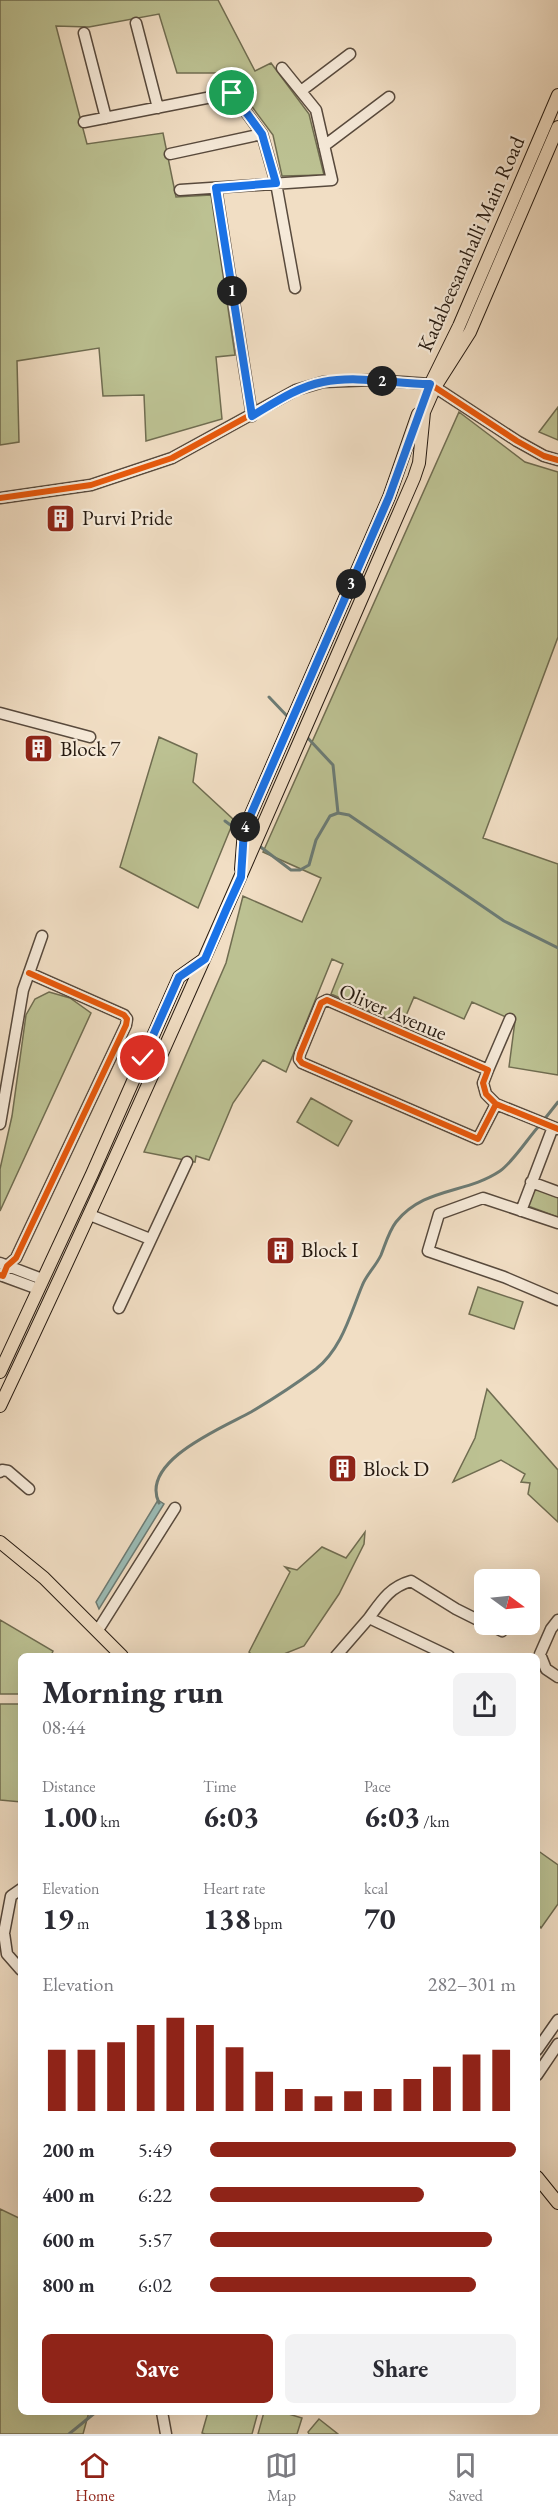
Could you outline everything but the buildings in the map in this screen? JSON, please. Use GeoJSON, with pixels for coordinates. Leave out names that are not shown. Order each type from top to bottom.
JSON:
{"type":"FeatureCollection","features":[{"type":"Feature","properties":{"kind":"main road","name":"Kadabeesanahalli Main Road"},"geometry":{"type":"LineString","coordinates":[[241,877],[244,830],[389,497],[433,385],[558,95]]}},
{"type":"Feature","properties":{"kind":"main road","name":"Kadabeesanahalli Main Road"},"geometry":{"type":"LineString","coordinates":[[0,1406],[90,1215],[205,959],[414,478],[419,463],[423,419],[433,385],[470,332],[558,128]]}},
{"type":"Feature","properties":{"kind":"main road"},"geometry":{"type":"LineString","coordinates":[[0,1372],[179,977],[205,959]]}},
{"type":"Feature","properties":{"kind":"main road"},"geometry":{"type":"LineString","coordinates":[[0,1542],[44,1578],[119,1653]]}},
{"type":"Feature","properties":{"kind":"main road"},"geometry":{"type":"LineString","coordinates":[[540,2181],[558,2204]]}},
{"type":"Feature","properties":{"kind":"street"},"geometry":{"type":"LineString","coordinates":[[136,23],[158,108]]}},
{"type":"Feature","properties":{"kind":"street"},"geometry":{"type":"LineString","coordinates":[[84,33],[106,118]]}},
{"type":"Feature","properties":{"kind":"street"},"geometry":{"type":"LineString","coordinates":[[301,91],[350,54]]}},
{"type":"Feature","properties":{"kind":"street"},"geometry":{"type":"LineString","coordinates":[[180,190],[332,180],[316,110],[282,68]]}},
{"type":"Feature","properties":{"kind":"street"},"geometry":{"type":"LineString","coordinates":[[84,122],[232,93],[262,134],[276,183],[295,288]]}},
{"type":"Feature","properties":{"kind":"street"},"geometry":{"type":"LineString","coordinates":[[324,146],[389,97]]}},
{"type":"Feature","properties":{"kind":"street"},"geometry":{"type":"LineString","coordinates":[[171,154],[262,134]]}},
{"type":"Feature","properties":{"kind":"street"},"geometry":{"type":"LineString","coordinates":[[216,188],[252,416]]}},
{"type":"Feature","properties":{"kind":"street"},"geometry":{"type":"LineString","coordinates":[[0,498],[91,485],[172,458],[296,390],[323,382],[374,380],[433,385],[517,441],[544,456],[558,460]]}},
{"type":"Feature","properties":{"kind":"street"},"geometry":{"type":"LineString","coordinates":[[0,713],[90,737]]}},
{"type":"Feature","properties":{"kind":"street"},"geometry":{"type":"LineString","coordinates":[[0,1124],[23,990],[42,936]]}},
{"type":"Feature","properties":{"kind":"street"},"geometry":{"type":"LineString","coordinates":[[29,973],[124,1015],[126,1019],[126,1025],[16,1258],[3,1270],[40,1284]]}},
{"type":"Feature","properties":{"kind":"street","name":"Oliver Avenue"},"geometry":{"type":"LineString","coordinates":[[488,1070],[327,1000],[321,1003],[300,1054],[302,1063],[477,1138],[496,1104]]}},
{"type":"Feature","properties":{"kind":"street"},"geometry":{"type":"LineString","coordinates":[[510,1019],[483,1083],[486,1094],[496,1104],[555,1128],[520,1211]]}},
{"type":"Feature","properties":{"kind":"street"},"geometry":{"type":"LineString","coordinates":[[119,1308],[187,1162]]}},
{"type":"Feature","properties":{"kind":"street"},"geometry":{"type":"LineString","coordinates":[[531,1182],[558,1192]]}},
{"type":"Feature","properties":{"kind":"street"},"geometry":{"type":"LineString","coordinates":[[558,1223],[483,1198],[439,1214],[428,1251],[504,1277],[558,1300]]}},
{"type":"Feature","properties":{"kind":"street"},"geometry":{"type":"LineString","coordinates":[[90,1215],[150,1239]]}},
{"type":"Feature","properties":{"kind":"street"},"geometry":{"type":"LineString","coordinates":[[0,1472],[8,1471],[29,1490]]}},
{"type":"Feature","properties":{"kind":"street"},"geometry":{"type":"LineString","coordinates":[[98,1630],[175,1508]]}},
{"type":"Feature","properties":{"kind":"street"},"geometry":{"type":"LineString","coordinates":[[339,1653],[369,1618],[387,1592],[399,1584],[411,1581],[474,1618]]}},
{"type":"Feature","properties":{"kind":"street"},"geometry":{"type":"LineString","coordinates":[[369,1618],[443,1653]]}},
{"type":"Feature","properties":{"kind":"street"},"geometry":{"type":"LineString","coordinates":[[558,1620],[551,1629],[540,1654],[546,1669],[558,1677]]}},
{"type":"Feature","properties":{"kind":"street"},"geometry":{"type":"LineString","coordinates":[[18,1891],[11,1896],[4,1933],[7,1954],[18,1967]]}},
{"type":"Feature","properties":{"kind":"street"},"geometry":{"type":"LineString","coordinates":[[540,2046],[558,2020]]}},
{"type":"Feature","properties":{"kind":"street"},"geometry":{"type":"LineString","coordinates":[[540,2071],[558,2044]]}},
{"type":"Feature","properties":{"kind":"street"},"geometry":{"type":"LineString","coordinates":[[163,2415],[166,2434]]}},
{"type":"Feature","properties":{"kind":"green space"},"geometry":{"type":"Polygon","coordinates":[[[0,0],[218,0],[255,71],[271,63],[309,114],[324,175],[282,176],[273,135],[227,73],[177,73],[159,14],[89,27],[56,26],[87,144],[163,133],[176,197],[211,195],[235,355],[216,357],[222,419],[146,441],[144,395],[103,396],[99,348],[17,361],[19,442],[0,445],[0,0]]]}},
{"type":"Feature","properties":{"kind":"green space"},"geometry":{"type":"Polygon","coordinates":[[[558,407],[558,440],[539,432],[558,407]]]}},
{"type":"Feature","properties":{"kind":"green space"},"geometry":{"type":"Polygon","coordinates":[[[459,412],[525,462],[558,472],[558,637],[483,838],[558,864],[558,1075],[509,1067],[515,1021],[472,1002],[464,1019],[414,997],[402,1025],[331,994],[343,964],[332,959],[286,1072],[263,1060],[233,1103],[209,1160],[196,1156],[195,1162],[144,1152],[226,963],[243,896],[302,922],[321,878],[263,852],[459,412]]]}},
{"type":"Feature","properties":{"kind":"green space"},"geometry":{"type":"Polygon","coordinates":[[[159,737],[197,754],[193,782],[234,820],[198,908],[120,867],[159,737]]]}},
{"type":"Feature","properties":{"kind":"green space"},"geometry":{"type":"Polygon","coordinates":[[[49,992],[70,998],[91,1013],[0,1211],[0,1169],[12,1116],[26,1015],[35,999],[49,992]]]}},
{"type":"Feature","properties":{"kind":"green space"},"geometry":{"type":"Polygon","coordinates":[[[311,1098],[352,1121],[338,1146],[297,1122],[311,1098]]]}},
{"type":"Feature","properties":{"kind":"green space"},"geometry":{"type":"Polygon","coordinates":[[[534,1188],[558,1196],[558,1217],[528,1206],[534,1188]]]}},
{"type":"Feature","properties":{"kind":"green space"},"geometry":{"type":"Polygon","coordinates":[[[478,1287],[523,1302],[514,1329],[469,1314],[478,1287]]]}},
{"type":"Feature","properties":{"kind":"green space"},"geometry":{"type":"Polygon","coordinates":[[[487,1389],[558,1470],[558,1522],[528,1494],[530,1483],[521,1482],[525,1474],[501,1460],[453,1482],[475,1438],[487,1389]]]}},
{"type":"Feature","properties":{"kind":"green space"},"geometry":{"type":"Polygon","coordinates":[[[365,1532],[364,1544],[339,1594],[304,1646],[286,1653],[249,1652],[290,1572],[285,1567],[297,1570],[322,1547],[346,1558],[365,1532]]]}},
{"type":"Feature","properties":{"kind":"green space"},"geometry":{"type":"Polygon","coordinates":[[[0,1620],[53,1651],[52,1653],[18,1653],[18,1694],[0,1694],[0,1620]]]}},
{"type":"Feature","properties":{"kind":"green space"},"geometry":{"type":"Polygon","coordinates":[[[0,1704],[18,1704],[18,1802],[0,1800],[0,1704]]]}},
{"type":"Feature","properties":{"kind":"green space"},"geometry":{"type":"Polygon","coordinates":[[[540,1852],[558,1865],[558,1904],[541,1928],[540,1852]]]}},
{"type":"Feature","properties":{"kind":"green space"},"geometry":{"type":"Polygon","coordinates":[[[0,2209],[18,2218],[18,2415],[88,2415],[83,2434],[0,2434],[0,2209]]]}},
{"type":"Feature","properties":{"kind":"green space"},"geometry":{"type":"Polygon","coordinates":[[[207,2415],[257,2415],[252,2434],[202,2433],[207,2415]]]}},
{"type":"Feature","properties":{"kind":"green space"},"geometry":{"type":"Polygon","coordinates":[[[263,2415],[292,2415],[302,2418],[297,2434],[258,2434],[263,2415]]]}},
{"type":"Feature","properties":{"kind":"green space"},"geometry":{"type":"Polygon","coordinates":[[[319,2419],[338,2434],[309,2434],[308,2432],[319,2419]]]}},
{"type":"Feature","properties":{"kind":"water"},"geometry":{"type":"Polygon","coordinates":[[[158,1500],[164,1504],[99,1609],[96,1602],[158,1500]]]}},
{"type":"Feature","properties":{"kind":"waterway"},"geometry":{"type":"LineString","coordinates":[[269,697],[288,717]]}},
{"type":"Feature","properties":{"kind":"waterway"},"geometry":{"type":"LineString","coordinates":[[305,735],[333,765],[338,813]]}},
{"type":"Feature","properties":{"kind":"waterway"},"geometry":{"type":"LineString","coordinates":[[258,845],[291,870],[300,870],[309,865],[316,840],[330,816],[338,813],[349,815],[504,921],[558,948]]}},
{"type":"Feature","properties":{"kind":"waterway"},"geometry":{"type":"LineString","coordinates":[[225,821],[240,832]]}},
{"type":"Feature","properties":{"kind":"waterway"},"geometry":{"type":"LineString","coordinates":[[543,1121],[558,1102]]}},
{"type":"Feature","properties":{"kind":"waterway"},"geometry":{"type":"LineString","coordinates":[[159,1503],[156,1488],[161,1473],[187,1447],[276,1397],[325,1361],[339,1341],[364,1282],[379,1259],[391,1230],[407,1211],[419,1202],[473,1184],[500,1171],[539,1126]]}},
{"type":"Feature","properties":{"kind":"waterway"},"geometry":{"type":"LineString","coordinates":[[69,2434],[92,2415]]}},
{"type":"Feature","properties":{"kind":"cycle path"},"geometry":{"type":"LineString","coordinates":[[0,498],[91,485],[172,458],[296,390],[323,382],[374,380],[430,384],[517,441],[544,456],[558,460]]}},
{"type":"Feature","properties":{"kind":"cycle path"},"geometry":{"type":"LineString","coordinates":[[0,1275],[3,1276],[7,1266],[16,1258],[127,1019],[124,1015],[29,973]]}},
{"type":"Feature","properties":{"kind":"cycle path"},"geometry":{"type":"LineString","coordinates":[[496,1104],[478,1139],[302,1063],[299,1059],[300,1054],[321,1003],[327,1000],[488,1070],[483,1083],[486,1094],[496,1104],[558,1129]]}},
{"type":"Feature","properties":{"kind":"place","name":"Purvi Pride"},"geometry":{"type":"Point","coordinates":[61,518]}},
{"type":"Feature","properties":{"kind":"place","name":"Block 7"},"geometry":{"type":"Point","coordinates":[39,749]}},
{"type":"Feature","properties":{"kind":"place","name":"Block I"},"geometry":{"type":"Point","coordinates":[280,1250]}},
{"type":"Feature","properties":{"kind":"place","name":"Block D"},"geometry":{"type":"Point","coordinates":[342,1469]}},
{"type":"Feature","properties":{"kind":"route"},"geometry":{"type":"LineString","coordinates":[[143,1058],[179,977],[205,959],[241,877],[244,830],[389,497],[430,384],[374,380],[323,382],[296,390],[252,416],[216,188],[276,183],[262,134],[232,93]]}}]}
